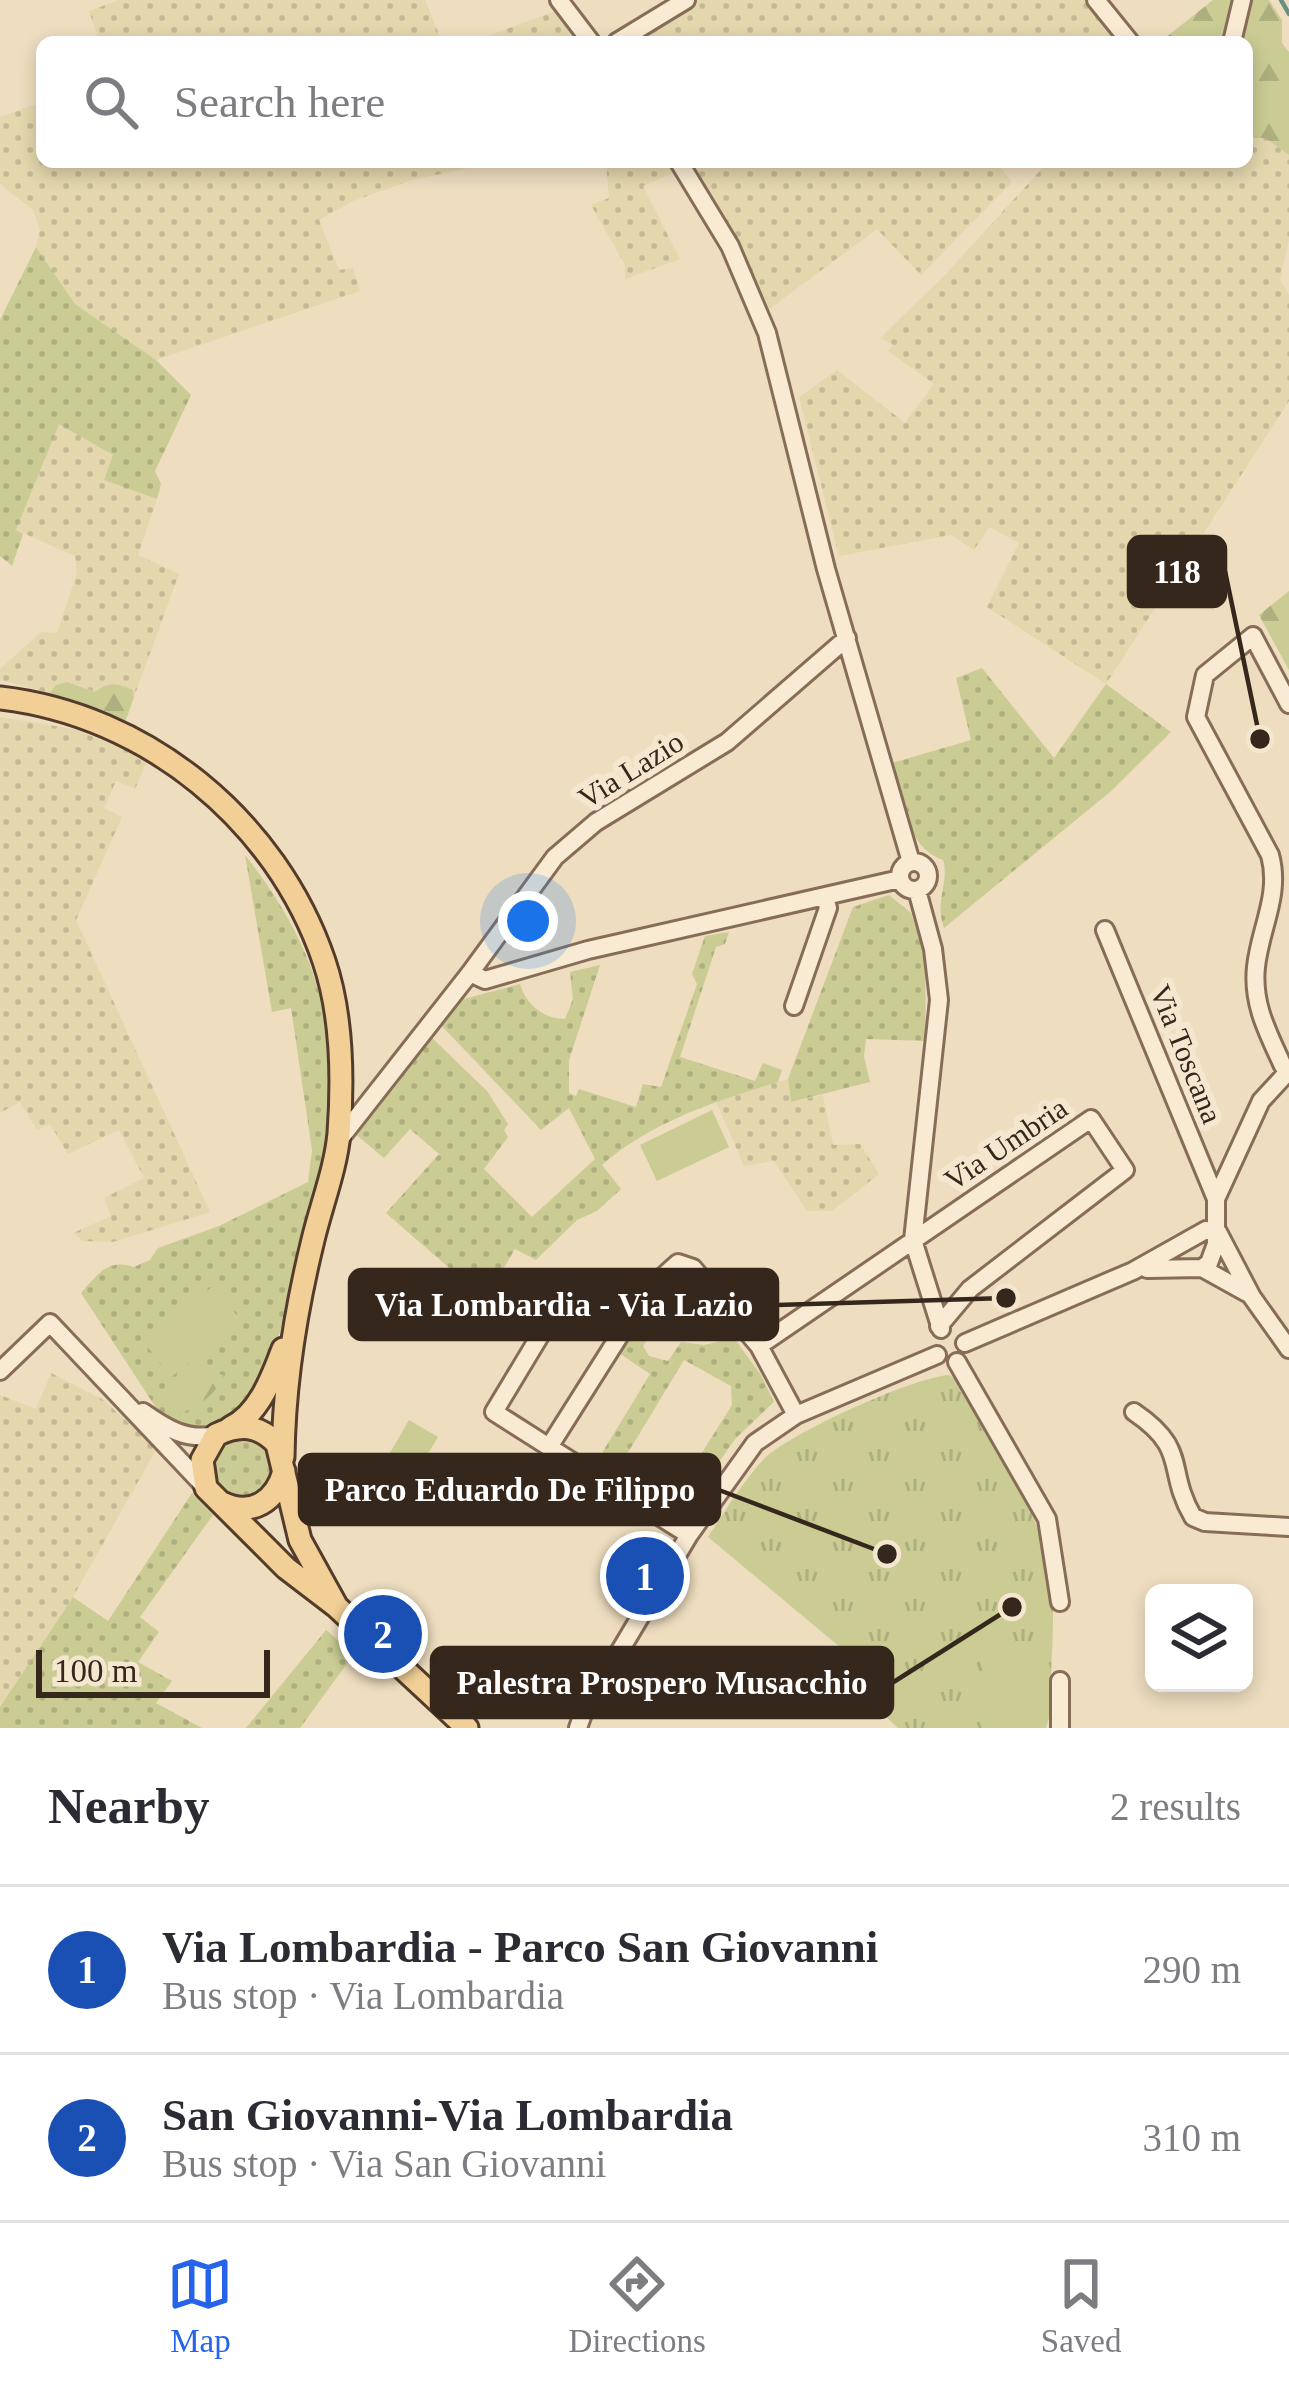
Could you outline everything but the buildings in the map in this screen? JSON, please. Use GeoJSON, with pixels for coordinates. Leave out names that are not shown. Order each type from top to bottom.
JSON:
{"type":"FeatureCollection","features":[{"type":"Feature","properties":{"kind":"main road"},"geometry":{"type":"LineString","coordinates":[[0,698],[88,718],[169,759],[240,820],[284,882],[325,962],[338,1028],[339,1140],[292,1327],[262,1397],[240,1424],[223,1432],[202,1460],[212,1494],[281,1564],[338,1607],[467,1726]]}},
{"type":"Feature","properties":{"kind":"main road"},"geometry":{"type":"LineString","coordinates":[[292,1327],[284,1464],[300,1540],[338,1607]]}},
{"type":"Feature","properties":{"kind":"main road"},"geometry":{"type":"LineString","coordinates":[[212,1494],[230,1508],[260,1506],[272,1497],[284,1464],[268,1435],[243,1426],[223,1432]]}},
{"type":"Feature","properties":{"kind":"main road"},"geometry":{"type":"LineString","coordinates":[[281,1564],[297,1527]]}},
{"type":"Feature","properties":{"kind":"street"},"geometry":{"type":"LineString","coordinates":[[559,0],[586,36]]}},
{"type":"Feature","properties":{"kind":"street"},"geometry":{"type":"LineString","coordinates":[[626,36],[686,0]]}},
{"type":"Feature","properties":{"kind":"street"},"geometry":{"type":"LineString","coordinates":[[1096,0],[1125,36]]}},
{"type":"Feature","properties":{"kind":"street"},"geometry":{"type":"LineString","coordinates":[[1233,36],[1242,0]]}},
{"type":"Feature","properties":{"kind":"street"},"geometry":{"type":"LineString","coordinates":[[684,168],[730,246],[766,333],[826,569],[911,862]]}},
{"type":"Feature","properties":{"kind":"street","name":"Via Toscana"},"geometry":{"type":"LineString","coordinates":[[1202,1268],[1214,1255],[1216,1199],[1261,1101],[1286,1071],[1258,1010],[1256,986],[1275,872],[1196,717],[1205,675],[1253,636],[1289,704]]}},
{"type":"Feature","properties":{"kind":"street","name":"Via Lazio"},"geometry":{"type":"LineString","coordinates":[[339,1140],[555,857],[596,822],[727,742],[847,638]]}},
{"type":"Feature","properties":{"kind":"street"},"geometry":{"type":"LineString","coordinates":[[911,862],[936,870],[917,890],[904,886],[900,879],[904,866],[911,862]]}},
{"type":"Feature","properties":{"kind":"street"},"geometry":{"type":"LineString","coordinates":[[470,973],[485,980],[588,950],[900,879]]}},
{"type":"Feature","properties":{"kind":"street"},"geometry":{"type":"LineString","coordinates":[[917,890],[933,949],[939,1000],[914,1240],[942,1331],[938,1355],[946,1363],[957,1362],[965,1354],[965,1342]]}},
{"type":"Feature","properties":{"kind":"street"},"geometry":{"type":"LineString","coordinates":[[794,1006],[828,908],[825,897]]}},
{"type":"Feature","properties":{"kind":"street","name":"Via Toscana"},"geometry":{"type":"LineString","coordinates":[[1105,930],[1216,1199]]}},
{"type":"Feature","properties":{"kind":"street","name":"Via Umbria"},"geometry":{"type":"LineString","coordinates":[[759,1346],[1091,1119],[1125,1170],[970,1289],[942,1331]]}},
{"type":"Feature","properties":{"kind":"street"},"geometry":{"type":"LineString","coordinates":[[965,1342],[1133,1271],[1212,1226],[1252,1297],[1289,1349]]}},
{"type":"Feature","properties":{"kind":"street"},"geometry":{"type":"LineString","coordinates":[[549,1447],[650,1289],[678,1263],[693,1268],[759,1346],[796,1415]]}},
{"type":"Feature","properties":{"kind":"street"},"geometry":{"type":"LineString","coordinates":[[1133,1271],[1202,1268],[1252,1297]]}},
{"type":"Feature","properties":{"kind":"street"},"geometry":{"type":"LineString","coordinates":[[0,1371],[50,1323],[212,1494]]}},
{"type":"Feature","properties":{"kind":"street"},"geometry":{"type":"LineString","coordinates":[[544,1329],[494,1412],[689,1535]]}},
{"type":"Feature","properties":{"kind":"street"},"geometry":{"type":"LineString","coordinates":[[942,1331],[965,1342]]}},
{"type":"Feature","properties":{"kind":"street"},"geometry":{"type":"LineString","coordinates":[[567,1728],[581,1720],[689,1535],[755,1443],[796,1415],[938,1355]]}},
{"type":"Feature","properties":{"kind":"street"},"geometry":{"type":"LineString","coordinates":[[957,1362],[1047,1519],[1060,1601]]}},
{"type":"Feature","properties":{"kind":"street"},"geometry":{"type":"LineString","coordinates":[[118,1394],[176,1432],[192,1437],[223,1432]]}},
{"type":"Feature","properties":{"kind":"street"},"geometry":{"type":"LineString","coordinates":[[1134,1412],[1160,1430],[1173,1452],[1181,1497],[1193,1517],[1205,1522],[1289,1527]]}},
{"type":"Feature","properties":{"kind":"street"},"geometry":{"type":"LineString","coordinates":[[1060,1681],[1060,1728]]}},
{"type":"Feature","properties":{"kind":"shaded area"},"geometry":{"type":"Polygon","coordinates":[[[119,0],[425,0],[440,36],[98,36],[89,11],[119,0]]]}},
{"type":"Feature","properties":{"kind":"shaded area"},"geometry":{"type":"Polygon","coordinates":[[[698,0],[1088,0],[1118,36],[638,36],[698,0]]]}},
{"type":"Feature","properties":{"kind":"shaded area"},"geometry":{"type":"Polygon","coordinates":[[[555,11],[574,36],[488,36],[555,11]]]}},
{"type":"Feature","properties":{"kind":"shaded area"},"geometry":{"type":"Polygon","coordinates":[[[36,104],[36,168],[468,168],[412,180],[353,201],[319,220],[339,270],[353,268],[360,291],[156,360],[75,304],[36,247],[40,229],[33,210],[0,184],[0,117],[36,104]]]}},
{"type":"Feature","properties":{"kind":"shaded area"},"geometry":{"type":"Polygon","coordinates":[[[1253,138],[1265,138],[1289,155],[1289,240],[1280,279],[1289,295],[1289,401],[1106,684],[987,607],[1019,543],[989,527],[974,550],[951,535],[839,556],[799,397],[837,370],[905,423],[934,384],[888,351],[893,345],[880,338],[1043,168],[1253,168],[1253,138]]]}},
{"type":"Feature","properties":{"kind":"shaded area"},"geometry":{"type":"Polygon","coordinates":[[[606,168],[670,168],[673,173],[643,186],[680,259],[625,279],[625,265],[591,205],[609,198],[606,168]]]}},
{"type":"Feature","properties":{"kind":"shaded area"},"geometry":{"type":"Polygon","coordinates":[[[688,168],[1001,168],[1012,182],[921,275],[877,229],[765,312],[688,168]]]}},
{"type":"Feature","properties":{"kind":"shaded area"},"geometry":{"type":"Polygon","coordinates":[[[59,423],[113,455],[105,480],[157,499],[138,555],[179,574],[134,697],[133,690],[95,692],[77,685],[56,685],[50,693],[0,680],[0,669],[41,632],[57,633],[77,573],[75,556],[16,530],[59,423]]]}},
{"type":"Feature","properties":{"kind":"shaded area"},"geometry":{"type":"Polygon","coordinates":[[[0,717],[74,729],[148,759],[135,789],[116,781],[104,808],[122,817],[76,920],[210,1212],[113,1242],[83,1241],[73,1233],[111,1216],[104,1198],[144,1178],[119,1130],[68,1154],[50,1124],[37,1130],[20,1102],[0,1113],[0,717]]]}},
{"type":"Feature","properties":{"kind":"shaded area"},"geometry":{"type":"Polygon","coordinates":[[[788,1079],[791,1102],[823,1095],[833,1145],[860,1144],[879,1174],[832,1211],[807,1211],[774,1161],[744,1166],[716,1101],[788,1079]]]}},
{"type":"Feature","properties":{"kind":"shaded area"},"geometry":{"type":"Polygon","coordinates":[[[51,1373],[102,1399],[157,1448],[73,1597],[0,1707],[0,1395],[36,1409],[51,1373]]]}},
{"type":"Feature","properties":{"kind":"green space"},"geometry":{"type":"Polygon","coordinates":[[[1213,0],[1269,0],[1282,20],[1282,43],[1289,52],[1289,155],[1265,138],[1253,138],[1253,36],[1168,36],[1213,0]]]}},
{"type":"Feature","properties":{"kind":"green space"},"geometry":{"type":"Polygon","coordinates":[[[36,247],[75,304],[156,360],[191,395],[155,471],[161,484],[157,499],[104,480],[113,455],[59,424],[16,530],[23,534],[12,566],[0,556],[0,320],[36,247]]]}},
{"type":"Feature","properties":{"kind":"green space"},"geometry":{"type":"Polygon","coordinates":[[[1289,591],[1289,670],[1259,615],[1289,591]]]}},
{"type":"Feature","properties":{"kind":"green space"},"geometry":{"type":"Polygon","coordinates":[[[982,668],[1054,758],[1106,684],[1171,732],[1110,792],[944,928],[943,860],[913,833],[892,763],[971,740],[956,678],[982,668]]]}},
{"type":"Feature","properties":{"kind":"green space"},"geometry":{"type":"Polygon","coordinates":[[[67,682],[95,692],[113,685],[133,690],[123,728],[50,703],[56,685],[67,682]]]}},
{"type":"Feature","properties":{"kind":"green space"},"geometry":{"type":"Polygon","coordinates":[[[245,855],[294,929],[317,983],[329,1041],[331,1101],[312,1213],[266,1374],[242,1408],[218,1422],[191,1426],[162,1417],[81,1293],[110,1266],[134,1267],[150,1260],[158,1248],[219,1226],[308,1182],[312,1150],[291,1008],[272,1012],[245,855]]]}},
{"type":"Feature","properties":{"kind":"green space"},"geometry":{"type":"Polygon","coordinates":[[[889,895],[911,913],[925,957],[926,1041],[866,1039],[870,1082],[791,1102],[788,1079],[853,907],[889,895]]]}},
{"type":"Feature","properties":{"kind":"green space"},"geometry":{"type":"Polygon","coordinates":[[[729,932],[725,944],[716,947],[680,1057],[755,1081],[763,1063],[782,1070],[778,1082],[685,1115],[621,1150],[602,1165],[621,1189],[597,1211],[577,1220],[536,1260],[515,1249],[485,1299],[386,1213],[439,1154],[410,1129],[384,1158],[354,1133],[430,1036],[487,1091],[508,1124],[504,1130],[508,1137],[484,1169],[532,1217],[595,1159],[569,1108],[541,1130],[440,1024],[460,1000],[520,984],[536,1009],[565,1019],[573,999],[570,972],[600,965],[569,1060],[569,1093],[576,1096],[579,1089],[636,1107],[643,1084],[661,1087],[697,984],[692,974],[705,936],[729,932]]]}},
{"type":"Feature","properties":{"kind":"green space"},"geometry":{"type":"Polygon","coordinates":[[[712,1110],[729,1147],[657,1181],[640,1145],[712,1110]]]}},
{"type":"Feature","properties":{"kind":"green space"},"geometry":{"type":"Polygon","coordinates":[[[671,1283],[699,1293],[731,1333],[704,1340],[686,1335],[691,1322],[666,1308],[643,1346],[649,1356],[668,1361],[681,1342],[704,1345],[734,1338],[774,1402],[736,1438],[681,1515],[662,1504],[681,1472],[688,1475],[732,1405],[731,1386],[684,1360],[615,1474],[596,1463],[650,1374],[619,1353],[671,1283]]]}},
{"type":"Feature","properties":{"kind":"green space"},"geometry":{"type":"Polygon","coordinates":[[[213,1286],[242,1322],[171,1377],[143,1341],[213,1286]]]}},
{"type":"Feature","properties":{"kind":"green space"},"geometry":{"type":"Polygon","coordinates":[[[203,1369],[223,1375],[215,1390],[189,1410],[174,1417],[167,1414],[163,1403],[179,1379],[203,1369]]]}},
{"type":"Feature","properties":{"kind":"green space"},"geometry":{"type":"Polygon","coordinates":[[[949,1375],[961,1383],[1044,1545],[1053,1621],[1046,1728],[898,1728],[856,1688],[853,1658],[708,1537],[748,1478],[776,1449],[881,1396],[949,1375]]]}},
{"type":"Feature","properties":{"kind":"green space"},"geometry":{"type":"Polygon","coordinates":[[[409,1420],[438,1437],[401,1498],[373,1482],[409,1420]]]}},
{"type":"Feature","properties":{"kind":"green space"},"geometry":{"type":"Polygon","coordinates":[[[242,1435],[264,1445],[274,1467],[264,1489],[242,1499],[220,1489],[210,1467],[220,1445],[242,1435]]]}},
{"type":"Feature","properties":{"kind":"green space"},"geometry":{"type":"Polygon","coordinates":[[[192,1493],[213,1515],[140,1617],[159,1632],[138,1662],[172,1681],[156,1703],[202,1728],[0,1728],[0,1707],[73,1597],[108,1621],[192,1493]]]}},
{"type":"Feature","properties":{"kind":"green space"},"geometry":{"type":"Polygon","coordinates":[[[326,1630],[354,1654],[300,1728],[246,1728],[326,1630]]]}},
{"type":"Feature","properties":{"kind":"green space"},"geometry":{"type":"Polygon","coordinates":[[[983,1641],[1036,1641],[1036,1728],[982,1728],[983,1641]]]}},
{"type":"Feature","properties":{"kind":"waterway"},"geometry":{"type":"LineString","coordinates":[[1281,0],[1289,14]]}},
{"type":"Feature","properties":{"kind":"place","name":"118"},"geometry":{"type":"Point","coordinates":[1260,739]}},
{"type":"Feature","properties":{"kind":"place","name":"Via Lombardia - Via Lazio"},"geometry":{"type":"Point","coordinates":[1006,1298]}},
{"type":"Feature","properties":{"kind":"place","name":"Parco Eduardo De Filippo"},"geometry":{"type":"Point","coordinates":[887,1554]}},
{"type":"Feature","properties":{"kind":"place","name":"Via Lombardia - Parco San Giovanni"},"geometry":{"type":"Point","coordinates":[645,1576]}},
{"type":"Feature","properties":{"kind":"place","name":"Palestra Prospero Musacchio"},"geometry":{"type":"Point","coordinates":[1012,1607]}},
{"type":"Feature","properties":{"kind":"place","name":"San Giovanni-Via Lombardia"},"geometry":{"type":"Point","coordinates":[383,1634]}}]}
